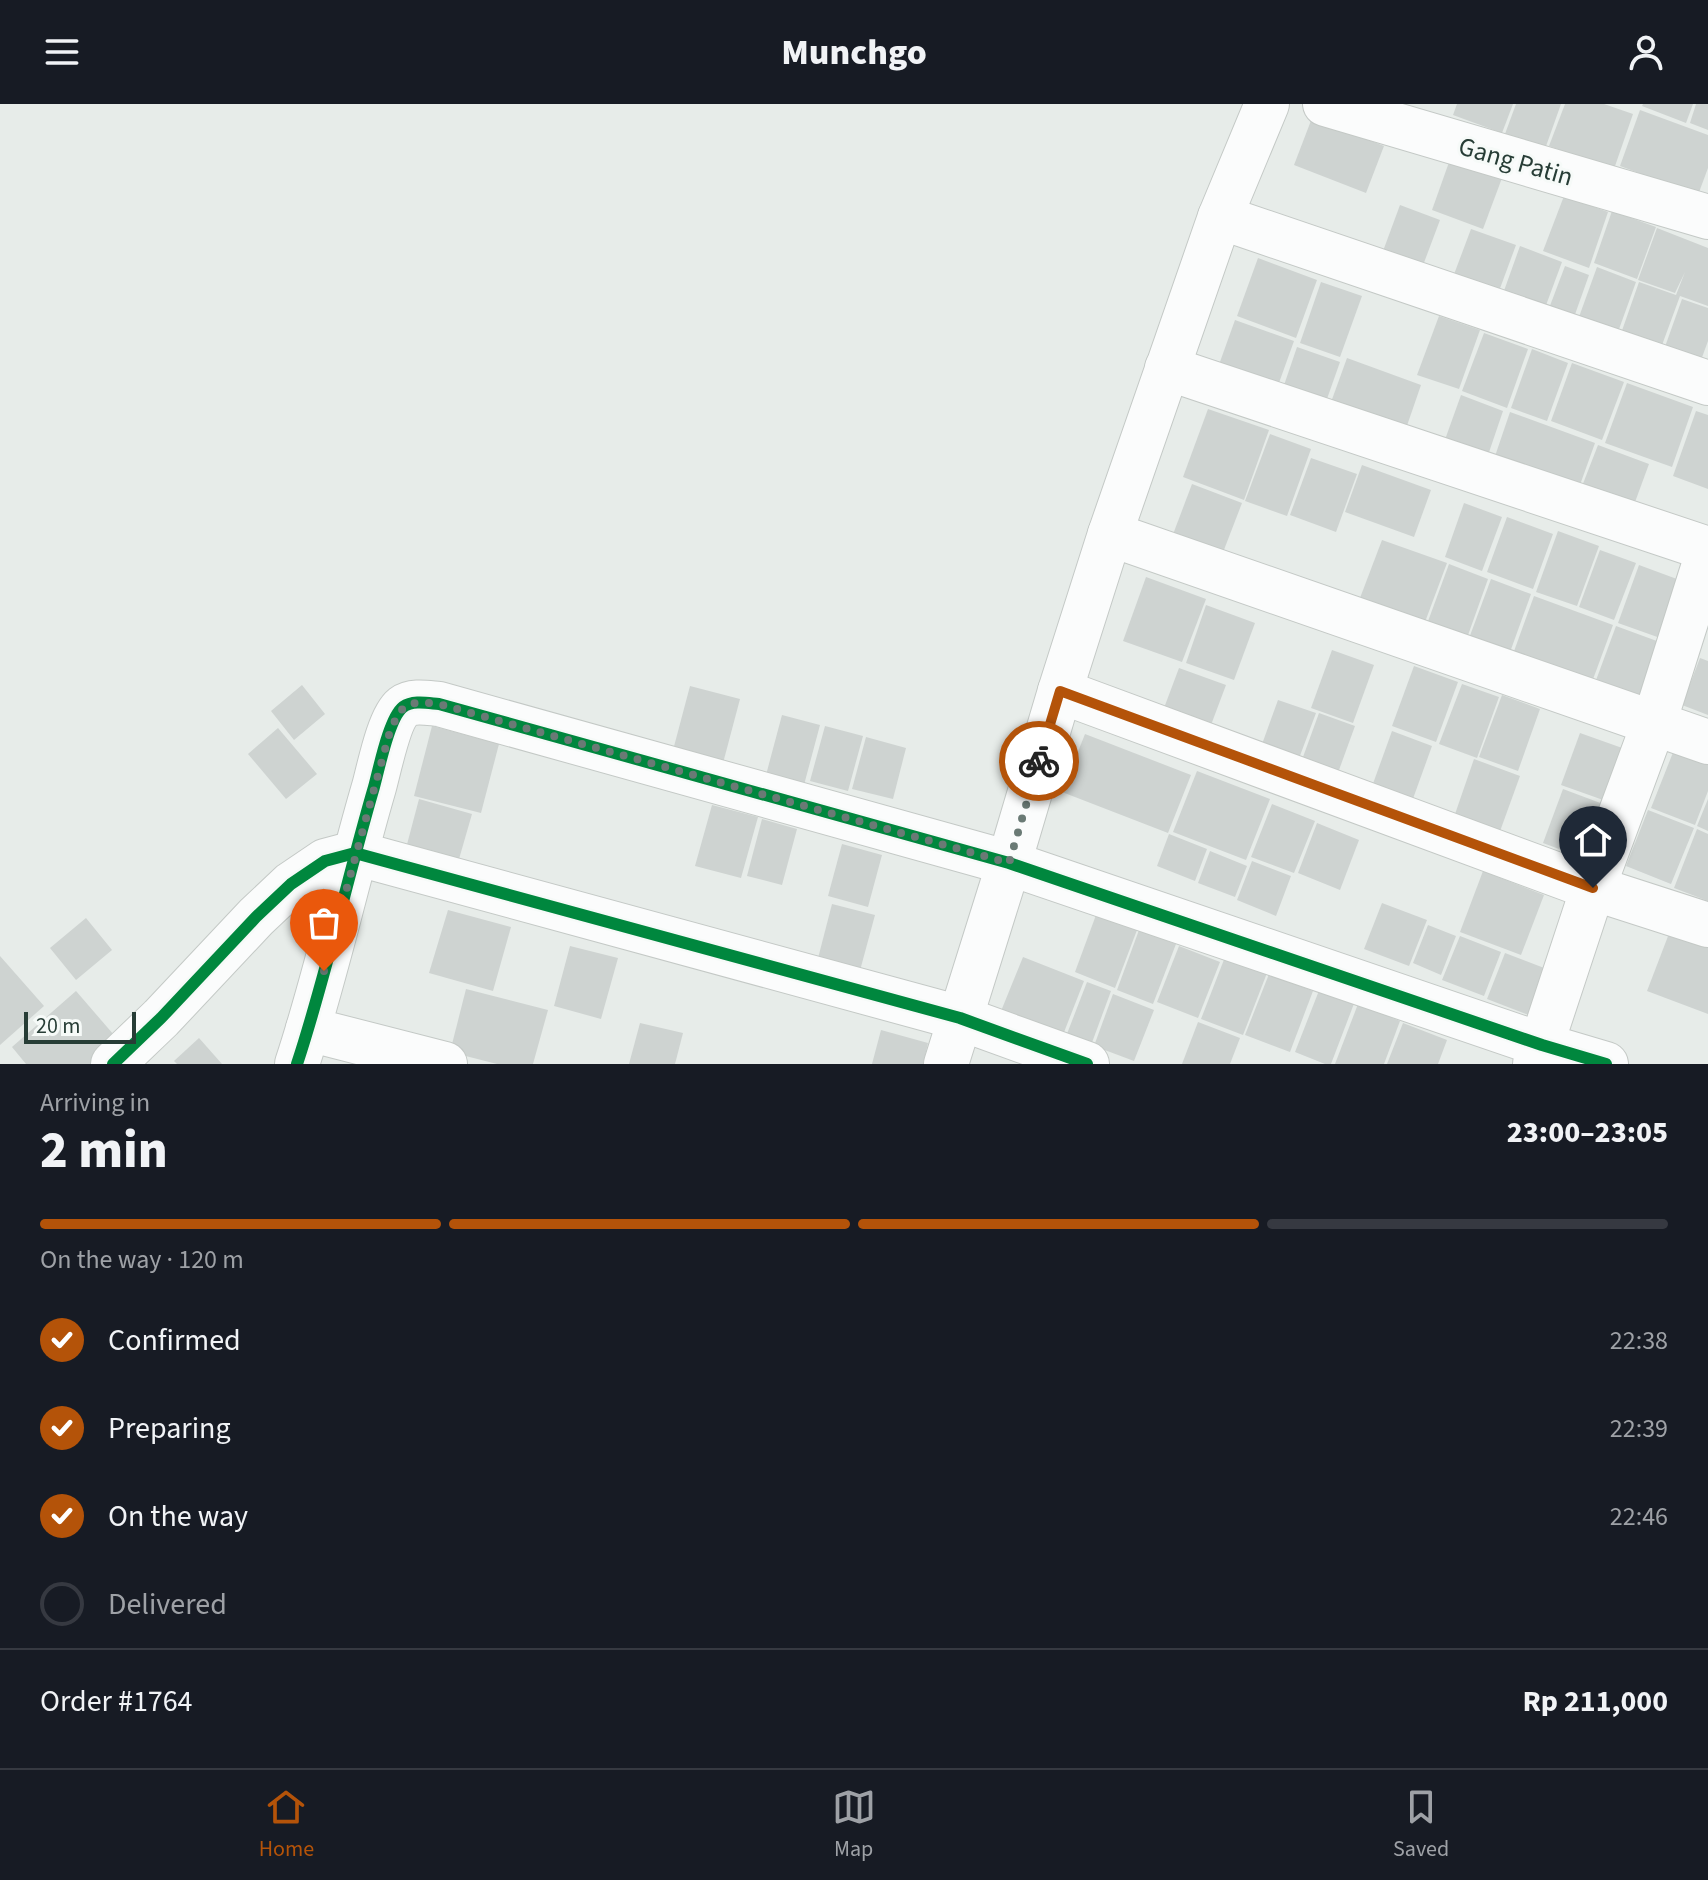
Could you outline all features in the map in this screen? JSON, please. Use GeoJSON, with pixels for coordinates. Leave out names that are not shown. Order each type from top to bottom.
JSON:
{"type":"FeatureCollection","features":[{"type":"Feature","properties":{"kind":"street"},"geometry":{"type":"LineString","coordinates":[[946,1064],[1110,534],[1220,217],[1267,104]]}},
{"type":"Feature","properties":{"kind":"street","name":"Gang Patin"},"geometry":{"type":"LineString","coordinates":[[1325,104],[1708,217]]}},
{"type":"Feature","properties":{"kind":"street"},"geometry":{"type":"LineString","coordinates":[[1220,217],[1708,383]]}},
{"type":"Feature","properties":{"kind":"street"},"geometry":{"type":"LineString","coordinates":[[1167,368],[1708,551],[1654,723],[1593,888],[1538,1054]]}},
{"type":"Feature","properties":{"kind":"street"},"geometry":{"type":"LineString","coordinates":[[1110,534],[1708,742]]}},
{"type":"Feature","properties":{"kind":"street"},"geometry":{"type":"LineString","coordinates":[[1060,691],[1593,888],[1708,925]]}},
{"type":"Feature","properties":{"kind":"street"},"geometry":{"type":"LineString","coordinates":[[445,1064],[303,1047],[389,735],[404,706],[421,702],[439,704],[1009,863],[1538,1054],[1606,1064]]}},
{"type":"Feature","properties":{"kind":"street"},"geometry":{"type":"LineString","coordinates":[[113,1064],[291,884],[325,861],[355,853],[960,1018],[1087,1064]]}},
{"type":"Feature","properties":{"kind":"building"},"geometry":{"type":"Polygon","coordinates":[[[1457,104],[1513,104],[1502,133],[1453,115],[1457,104]]]}},
{"type":"Feature","properties":{"kind":"building"},"geometry":{"type":"Polygon","coordinates":[[[1516,104],[1561,104],[1545,149],[1505,134],[1516,104]]]}},
{"type":"Feature","properties":{"kind":"building"},"geometry":{"type":"Polygon","coordinates":[[[1565,104],[1604,104],[1633,114],[1614,169],[1549,146],[1565,104]]]}},
{"type":"Feature","properties":{"kind":"building"},"geometry":{"type":"Polygon","coordinates":[[[1643,104],[1693,104],[1686,123],[1643,104]]]}},
{"type":"Feature","properties":{"kind":"building"},"geometry":{"type":"Polygon","coordinates":[[[1696,104],[1708,104],[1708,130],[1690,123],[1696,104]]]}},
{"type":"Feature","properties":{"kind":"building"},"geometry":{"type":"Polygon","coordinates":[[[1640,110],[1708,135],[1708,168],[1698,195],[1620,166],[1640,110]]]}},
{"type":"Feature","properties":{"kind":"building"},"geometry":{"type":"Polygon","coordinates":[[[1312,118],[1384,146],[1366,193],[1294,165],[1312,118]]]}},
{"type":"Feature","properties":{"kind":"building"},"geometry":{"type":"Polygon","coordinates":[[[1453,151],[1505,170],[1483,229],[1432,210],[1453,151]]]}},
{"type":"Feature","properties":{"kind":"building"},"geometry":{"type":"Polygon","coordinates":[[[1564,196],[1608,212],[1589,268],[1543,251],[1564,196]]]}},
{"type":"Feature","properties":{"kind":"building"},"geometry":{"type":"Polygon","coordinates":[[[1400,205],[1440,220],[1419,276],[1379,262],[1400,205]]]}},
{"type":"Feature","properties":{"kind":"building"},"geometry":{"type":"Polygon","coordinates":[[[1612,211],[1656,227],[1637,279],[1594,263],[1612,211]]]}},
{"type":"Feature","properties":{"kind":"building"},"geometry":{"type":"Polygon","coordinates":[[[1657,228],[1708,248],[1708,306],[1680,296],[1658,356],[1618,342],[1639,282],[1676,295],[1685,272],[1675,293],[1638,280],[1657,228]]]}},
{"type":"Feature","properties":{"kind":"building"},"geometry":{"type":"Polygon","coordinates":[[[1471,229],[1516,245],[1495,302],[1450,285],[1471,229]]]}},
{"type":"Feature","properties":{"kind":"building"},"geometry":{"type":"Polygon","coordinates":[[[1520,246],[1562,262],[1542,316],[1500,302],[1520,246]]]}},
{"type":"Feature","properties":{"kind":"building"},"geometry":{"type":"Polygon","coordinates":[[[1258,258],[1317,280],[1296,338],[1237,316],[1258,258]]]}},
{"type":"Feature","properties":{"kind":"building"},"geometry":{"type":"Polygon","coordinates":[[[1565,266],[1589,275],[1573,320],[1548,311],[1565,266]]]}},
{"type":"Feature","properties":{"kind":"building"},"geometry":{"type":"Polygon","coordinates":[[[1597,267],[1636,282],[1614,343],[1575,328],[1597,267]]]}},
{"type":"Feature","properties":{"kind":"building"},"geometry":{"type":"Polygon","coordinates":[[[1321,282],[1362,296],[1340,357],[1300,343],[1321,282]]]}},
{"type":"Feature","properties":{"kind":"building"},"geometry":{"type":"Polygon","coordinates":[[[1682,299],[1708,308],[1708,341],[1697,371],[1661,358],[1682,299]]]}},
{"type":"Feature","properties":{"kind":"building"},"geometry":{"type":"Polygon","coordinates":[[[1439,316],[1480,330],[1459,389],[1417,375],[1439,316]]]}},
{"type":"Feature","properties":{"kind":"building"},"geometry":{"type":"Polygon","coordinates":[[[1235,320],[1294,341],[1275,394],[1216,373],[1235,320]]]}},
{"type":"Feature","properties":{"kind":"building"},"geometry":{"type":"Polygon","coordinates":[[[1484,333],[1528,349],[1507,408],[1462,391],[1484,333]]]}},
{"type":"Feature","properties":{"kind":"building"},"geometry":{"type":"Polygon","coordinates":[[[1297,347],[1340,362],[1322,413],[1280,397],[1297,347]]]}},
{"type":"Feature","properties":{"kind":"building"},"geometry":{"type":"Polygon","coordinates":[[[1532,349],[1568,363],[1547,421],[1511,408],[1532,349]]]}},
{"type":"Feature","properties":{"kind":"building"},"geometry":{"type":"Polygon","coordinates":[[[1347,358],[1421,385],[1401,443],[1326,416],[1347,358]]]}},
{"type":"Feature","properties":{"kind":"building"},"geometry":{"type":"Polygon","coordinates":[[[1572,363],[1624,382],[1602,440],[1551,421],[1572,363]]]}},
{"type":"Feature","properties":{"kind":"building"},"geometry":{"type":"Polygon","coordinates":[[[1627,383],[1693,407],[1672,467],[1605,443],[1627,383]]]}},
{"type":"Feature","properties":{"kind":"building"},"geometry":{"type":"Polygon","coordinates":[[[1461,395],[1503,411],[1485,464],[1442,448],[1461,395]]]}},
{"type":"Feature","properties":{"kind":"building"},"geometry":{"type":"Polygon","coordinates":[[[1208,409],[1269,430],[1244,500],[1183,477],[1208,409]]]}},
{"type":"Feature","properties":{"kind":"building"},"geometry":{"type":"Polygon","coordinates":[[[1696,411],[1708,415],[1708,489],[1673,476],[1696,411]]]}},
{"type":"Feature","properties":{"kind":"building"},"geometry":{"type":"Polygon","coordinates":[[[1510,412],[1595,443],[1576,496],[1492,465],[1510,412]]]}},
{"type":"Feature","properties":{"kind":"building"},"geometry":{"type":"Polygon","coordinates":[[[1270,434],[1311,449],[1287,516],[1245,501],[1270,434]]]}},
{"type":"Feature","properties":{"kind":"building"},"geometry":{"type":"Polygon","coordinates":[[[1598,445],[1649,464],[1631,513],[1579,494],[1598,445]]]}},
{"type":"Feature","properties":{"kind":"building"},"geometry":{"type":"Polygon","coordinates":[[[1311,458],[1357,474],[1336,532],[1290,515],[1311,458]]]}},
{"type":"Feature","properties":{"kind":"building"},"geometry":{"type":"Polygon","coordinates":[[[1362,465],[1431,490],[1414,537],[1345,512],[1362,465]]]}},
{"type":"Feature","properties":{"kind":"building"},"geometry":{"type":"Polygon","coordinates":[[[1192,484],[1242,503],[1222,555],[1172,537],[1192,484]]]}},
{"type":"Feature","properties":{"kind":"building"},"geometry":{"type":"Polygon","coordinates":[[[1464,503],[1502,517],[1482,571],[1445,557],[1464,503]]]}},
{"type":"Feature","properties":{"kind":"building"},"geometry":{"type":"Polygon","coordinates":[[[1507,517],[1553,534],[1533,589],[1487,572],[1507,517]]]}},
{"type":"Feature","properties":{"kind":"building"},"geometry":{"type":"Polygon","coordinates":[[[1558,531],[1599,546],[1577,606],[1536,592],[1558,531]]]}},
{"type":"Feature","properties":{"kind":"building"},"geometry":{"type":"Polygon","coordinates":[[[1382,540],[1447,563],[1425,622],[1360,598],[1382,540]]]}},
{"type":"Feature","properties":{"kind":"building"},"geometry":{"type":"Polygon","coordinates":[[[1600,550],[1636,563],[1614,620],[1579,607],[1600,550]]]}},
{"type":"Feature","properties":{"kind":"building"},"geometry":{"type":"Polygon","coordinates":[[[1449,564],[1488,579],[1467,638],[1427,624],[1449,564]]]}},
{"type":"Feature","properties":{"kind":"building"},"geometry":{"type":"Polygon","coordinates":[[[1639,565],[1685,582],[1663,639],[1618,623],[1639,565]]]}},
{"type":"Feature","properties":{"kind":"building"},"geometry":{"type":"Polygon","coordinates":[[[1146,577],[1206,599],[1182,662],[1123,641],[1146,577]]]}},
{"type":"Feature","properties":{"kind":"building"},"geometry":{"type":"Polygon","coordinates":[[[1491,579],[1531,594],[1509,655],[1468,641],[1491,579]]]}},
{"type":"Feature","properties":{"kind":"building"},"geometry":{"type":"Polygon","coordinates":[[[1534,596],[1613,625],[1592,682],[1513,654],[1534,596]]]}},
{"type":"Feature","properties":{"kind":"building"},"geometry":{"type":"Polygon","coordinates":[[[1206,605],[1255,623],[1234,680],[1186,663],[1206,605]]]}},
{"type":"Feature","properties":{"kind":"building"},"geometry":{"type":"Polygon","coordinates":[[[1616,626],[1665,644],[1644,701],[1595,683],[1616,626]]]}},
{"type":"Feature","properties":{"kind":"building"},"geometry":{"type":"Polygon","coordinates":[[[1332,650],[1374,665],[1353,723],[1311,708],[1332,650]]]}},
{"type":"Feature","properties":{"kind":"building"},"geometry":{"type":"Polygon","coordinates":[[[1700,658],[1708,661],[1708,715],[1682,705],[1700,658]]]}},
{"type":"Feature","properties":{"kind":"building"},"geometry":{"type":"Polygon","coordinates":[[[1414,666],[1458,682],[1436,742],[1392,726],[1414,666]]]}},
{"type":"Feature","properties":{"kind":"building"},"geometry":{"type":"Polygon","coordinates":[[[1179,668],[1226,685],[1208,733],[1161,716],[1179,668]]]}},
{"type":"Feature","properties":{"kind":"building"},"geometry":{"type":"Polygon","coordinates":[[[1462,684],[1499,697],[1477,758],[1439,744],[1462,684]]]}},
{"type":"Feature","properties":{"kind":"building"},"geometry":{"type":"Polygon","coordinates":[[[302,685],[325,714],[294,740],[271,711],[302,685]]]}},
{"type":"Feature","properties":{"kind":"building"},"geometry":{"type":"Polygon","coordinates":[[[690,686],[740,699],[722,767],[672,754],[690,686]]]}},
{"type":"Feature","properties":{"kind":"building"},"geometry":{"type":"Polygon","coordinates":[[[1502,695],[1540,709],[1518,771],[1479,757],[1502,695]]]}},
{"type":"Feature","properties":{"kind":"building"},"geometry":{"type":"Polygon","coordinates":[[[1278,700],[1316,713],[1298,761],[1261,747],[1278,700]]]}},
{"type":"Feature","properties":{"kind":"building"},"geometry":{"type":"Polygon","coordinates":[[[1319,713],[1355,726],[1335,781],[1299,768],[1319,713]]]}},
{"type":"Feature","properties":{"kind":"building"},"geometry":{"type":"Polygon","coordinates":[[[782,715],[820,725],[804,785],[766,775],[782,715]]]}},
{"type":"Feature","properties":{"kind":"building"},"geometry":{"type":"Polygon","coordinates":[[[432,726],[499,744],[481,813],[414,796],[432,726]]]}},
{"type":"Feature","properties":{"kind":"building"},"geometry":{"type":"Polygon","coordinates":[[[825,726],[863,736],[848,791],[810,781],[825,726]]]}},
{"type":"Feature","properties":{"kind":"building"},"geometry":{"type":"Polygon","coordinates":[[[278,728],[317,774],[286,799],[248,754],[278,728]]]}},
{"type":"Feature","properties":{"kind":"building"},"geometry":{"type":"Polygon","coordinates":[[[1392,731],[1432,746],[1410,807],[1370,792],[1392,731]]]}},
{"type":"Feature","properties":{"kind":"building"},"geometry":{"type":"Polygon","coordinates":[[[1580,733],[1625,749],[1606,801],[1561,785],[1580,733]]]}},
{"type":"Feature","properties":{"kind":"building"},"geometry":{"type":"Polygon","coordinates":[[[1085,734],[1191,775],[1168,833],[1062,792],[1085,734]]]}},
{"type":"Feature","properties":{"kind":"building"},"geometry":{"type":"Polygon","coordinates":[[[866,737],[906,748],[893,799],[852,789],[866,737]]]}},
{"type":"Feature","properties":{"kind":"building"},"geometry":{"type":"Polygon","coordinates":[[[1674,750],[1708,763],[1708,791],[1695,825],[1651,808],[1674,750]]]}},
{"type":"Feature","properties":{"kind":"building"},"geometry":{"type":"Polygon","coordinates":[[[1474,759],[1520,776],[1499,834],[1454,817],[1474,759]]]}},
{"type":"Feature","properties":{"kind":"building"},"geometry":{"type":"Polygon","coordinates":[[[1197,771],[1270,799],[1246,860],[1173,832],[1197,771]]]}},
{"type":"Feature","properties":{"kind":"building"},"geometry":{"type":"Polygon","coordinates":[[[1563,789],[1603,804],[1583,858],[1543,843],[1563,789]]]}},
{"type":"Feature","properties":{"kind":"building"},"geometry":{"type":"Polygon","coordinates":[[[419,799],[472,814],[457,866],[405,852],[419,799]]]}},
{"type":"Feature","properties":{"kind":"building"},"geometry":{"type":"Polygon","coordinates":[[[1708,799],[1708,831],[1697,826],[1708,799]]]}},
{"type":"Feature","properties":{"kind":"building"},"geometry":{"type":"Polygon","coordinates":[[[1272,804],[1315,821],[1294,873],[1251,857],[1272,804]]]}},
{"type":"Feature","properties":{"kind":"building"},"geometry":{"type":"Polygon","coordinates":[[[712,805],[758,817],[741,878],[695,866],[712,805]]]}},
{"type":"Feature","properties":{"kind":"building"},"geometry":{"type":"Polygon","coordinates":[[[1648,810],[1694,828],[1671,884],[1626,866],[1648,810]]]}},
{"type":"Feature","properties":{"kind":"building"},"geometry":{"type":"Polygon","coordinates":[[[762,819],[797,829],[782,885],[747,876],[762,819]]]}},
{"type":"Feature","properties":{"kind":"building"},"geometry":{"type":"Polygon","coordinates":[[[1317,823],[1359,840],[1340,890],[1298,873],[1317,823]]]}},
{"type":"Feature","properties":{"kind":"building"},"geometry":{"type":"Polygon","coordinates":[[[1697,829],[1708,834],[1708,901],[1674,888],[1697,829]]]}},
{"type":"Feature","properties":{"kind":"building"},"geometry":{"type":"Polygon","coordinates":[[[1169,834],[1207,849],[1195,881],[1157,866],[1169,834]]]}},
{"type":"Feature","properties":{"kind":"building"},"geometry":{"type":"Polygon","coordinates":[[[842,844],[882,855],[868,907],[828,896],[842,844]]]}},
{"type":"Feature","properties":{"kind":"building"},"geometry":{"type":"Polygon","coordinates":[[[1210,851],[1247,866],[1235,897],[1198,883],[1210,851]]]}},
{"type":"Feature","properties":{"kind":"building"},"geometry":{"type":"Polygon","coordinates":[[[1252,861],[1291,876],[1276,916],[1237,900],[1252,861]]]}},
{"type":"Feature","properties":{"kind":"building"},"geometry":{"type":"Polygon","coordinates":[[[1483,871],[1544,895],[1521,955],[1460,932],[1483,871]]]}},
{"type":"Feature","properties":{"kind":"building"},"geometry":{"type":"Polygon","coordinates":[[[1382,903],[1427,920],[1409,966],[1364,949],[1382,903]]]}},
{"type":"Feature","properties":{"kind":"building"},"geometry":{"type":"Polygon","coordinates":[[[832,904],[875,915],[858,978],[816,966],[832,904]]]}},
{"type":"Feature","properties":{"kind":"building"},"geometry":{"type":"Polygon","coordinates":[[[448,910],[511,927],[493,991],[429,973],[448,910]]]}},
{"type":"Feature","properties":{"kind":"building"},"geometry":{"type":"Polygon","coordinates":[[[1096,915],[1137,930],[1115,988],[1075,972],[1096,915]]]}},
{"type":"Feature","properties":{"kind":"building"},"geometry":{"type":"Polygon","coordinates":[[[86,918],[112,950],[76,980],[50,948],[86,918]]]}},
{"type":"Feature","properties":{"kind":"building"},"geometry":{"type":"Polygon","coordinates":[[[1428,925],[1456,936],[1441,975],[1413,963],[1428,925]]]}},
{"type":"Feature","properties":{"kind":"building"},"geometry":{"type":"Polygon","coordinates":[[[1139,930],[1176,944],[1153,1004],[1117,990],[1139,930]]]}},
{"type":"Feature","properties":{"kind":"building"},"geometry":{"type":"Polygon","coordinates":[[[1670,931],[1708,946],[1708,1014],[1647,991],[1670,931]]]}},
{"type":"Feature","properties":{"kind":"building"},"geometry":{"type":"Polygon","coordinates":[[[1460,936],[1501,952],[1484,996],[1442,980],[1460,936]]]}},
{"type":"Feature","properties":{"kind":"building"},"geometry":{"type":"Polygon","coordinates":[[[570,946],[618,958],[601,1019],[554,1006],[570,946]]]}},
{"type":"Feature","properties":{"kind":"building"},"geometry":{"type":"Polygon","coordinates":[[[1179,946],[1220,962],[1198,1018],[1157,1002],[1179,946]]]}},
{"type":"Feature","properties":{"kind":"building"},"geometry":{"type":"Polygon","coordinates":[[[1505,953],[1552,971],[1534,1017],[1487,999],[1505,953]]]}},
{"type":"Feature","properties":{"kind":"building"},"geometry":{"type":"Polygon","coordinates":[[[0,956],[44,1006],[0,1045],[0,956]]]}},
{"type":"Feature","properties":{"kind":"building"},"geometry":{"type":"Polygon","coordinates":[[[1023,957],[1084,981],[1059,1045],[997,1021],[1023,957]]]}},
{"type":"Feature","properties":{"kind":"building"},"geometry":{"type":"Polygon","coordinates":[[[1225,957],[1267,973],[1243,1035],[1201,1019],[1225,957]]]}},
{"type":"Feature","properties":{"kind":"building"},"geometry":{"type":"Polygon","coordinates":[[[1269,974],[1313,991],[1290,1052],[1245,1035],[1269,974]]]}},
{"type":"Feature","properties":{"kind":"building"},"geometry":{"type":"Polygon","coordinates":[[[1087,982],[1111,991],[1090,1048],[1065,1039],[1087,982]]]}},
{"type":"Feature","properties":{"kind":"building"},"geometry":{"type":"Polygon","coordinates":[[[1320,988],[1355,1001],[1331,1064],[1295,1052],[1320,988]]]}},
{"type":"Feature","properties":{"kind":"building"},"geometry":{"type":"Polygon","coordinates":[[[466,989],[548,1010],[533,1064],[497,1064],[450,1052],[466,989]]]}},
{"type":"Feature","properties":{"kind":"building"},"geometry":{"type":"Polygon","coordinates":[[[76,991],[120,1042],[94,1064],[26,1064],[12,1047],[76,991]]]}},
{"type":"Feature","properties":{"kind":"building"},"geometry":{"type":"Polygon","coordinates":[[[1113,994],[1154,1010],[1134,1061],[1094,1046],[1113,994]]]}},
{"type":"Feature","properties":{"kind":"building"},"geometry":{"type":"Polygon","coordinates":[[[1358,1004],[1400,1021],[1384,1064],[1335,1064],[1358,1004]]]}},
{"type":"Feature","properties":{"kind":"building"},"geometry":{"type":"Polygon","coordinates":[[[1198,1022],[1240,1038],[1230,1064],[1182,1064],[1198,1022]]]}},
{"type":"Feature","properties":{"kind":"building"},"geometry":{"type":"Polygon","coordinates":[[[640,1023],[683,1033],[675,1064],[629,1064],[640,1023]]]}},
{"type":"Feature","properties":{"kind":"building"},"geometry":{"type":"Polygon","coordinates":[[[1403,1023],[1447,1040],[1438,1064],[1387,1064],[1403,1023]]]}},
{"type":"Feature","properties":{"kind":"building"},"geometry":{"type":"Polygon","coordinates":[[[881,1030],[928,1043],[923,1064],[872,1064],[881,1030]]]}},
{"type":"Feature","properties":{"kind":"building"},"geometry":{"type":"Polygon","coordinates":[[[199,1038],[222,1064],[177,1064],[174,1061],[199,1038]]]}},
{"type":"Feature","properties":{"kind":"cycle path"},"geometry":{"type":"LineString","coordinates":[[297,1064],[389,732],[403,707],[420,702],[439,704],[1009,863],[1542,1045],[1606,1064]]}},
{"type":"Feature","properties":{"kind":"cycle path"},"geometry":{"type":"LineString","coordinates":[[113,1064],[291,884],[325,861],[355,853],[960,1018],[1087,1064]]}},
{"type":"Feature","properties":{"kind":"way so far"},"geometry":{"type":"LineString","coordinates":[[324,971],[389,735],[404,706],[421,702],[439,704],[1009,863],[1039,761]]}},
{"type":"Feature","properties":{"kind":"route"},"geometry":{"type":"LineString","coordinates":[[1039,761],[1060,691],[1593,888]]}}]}
